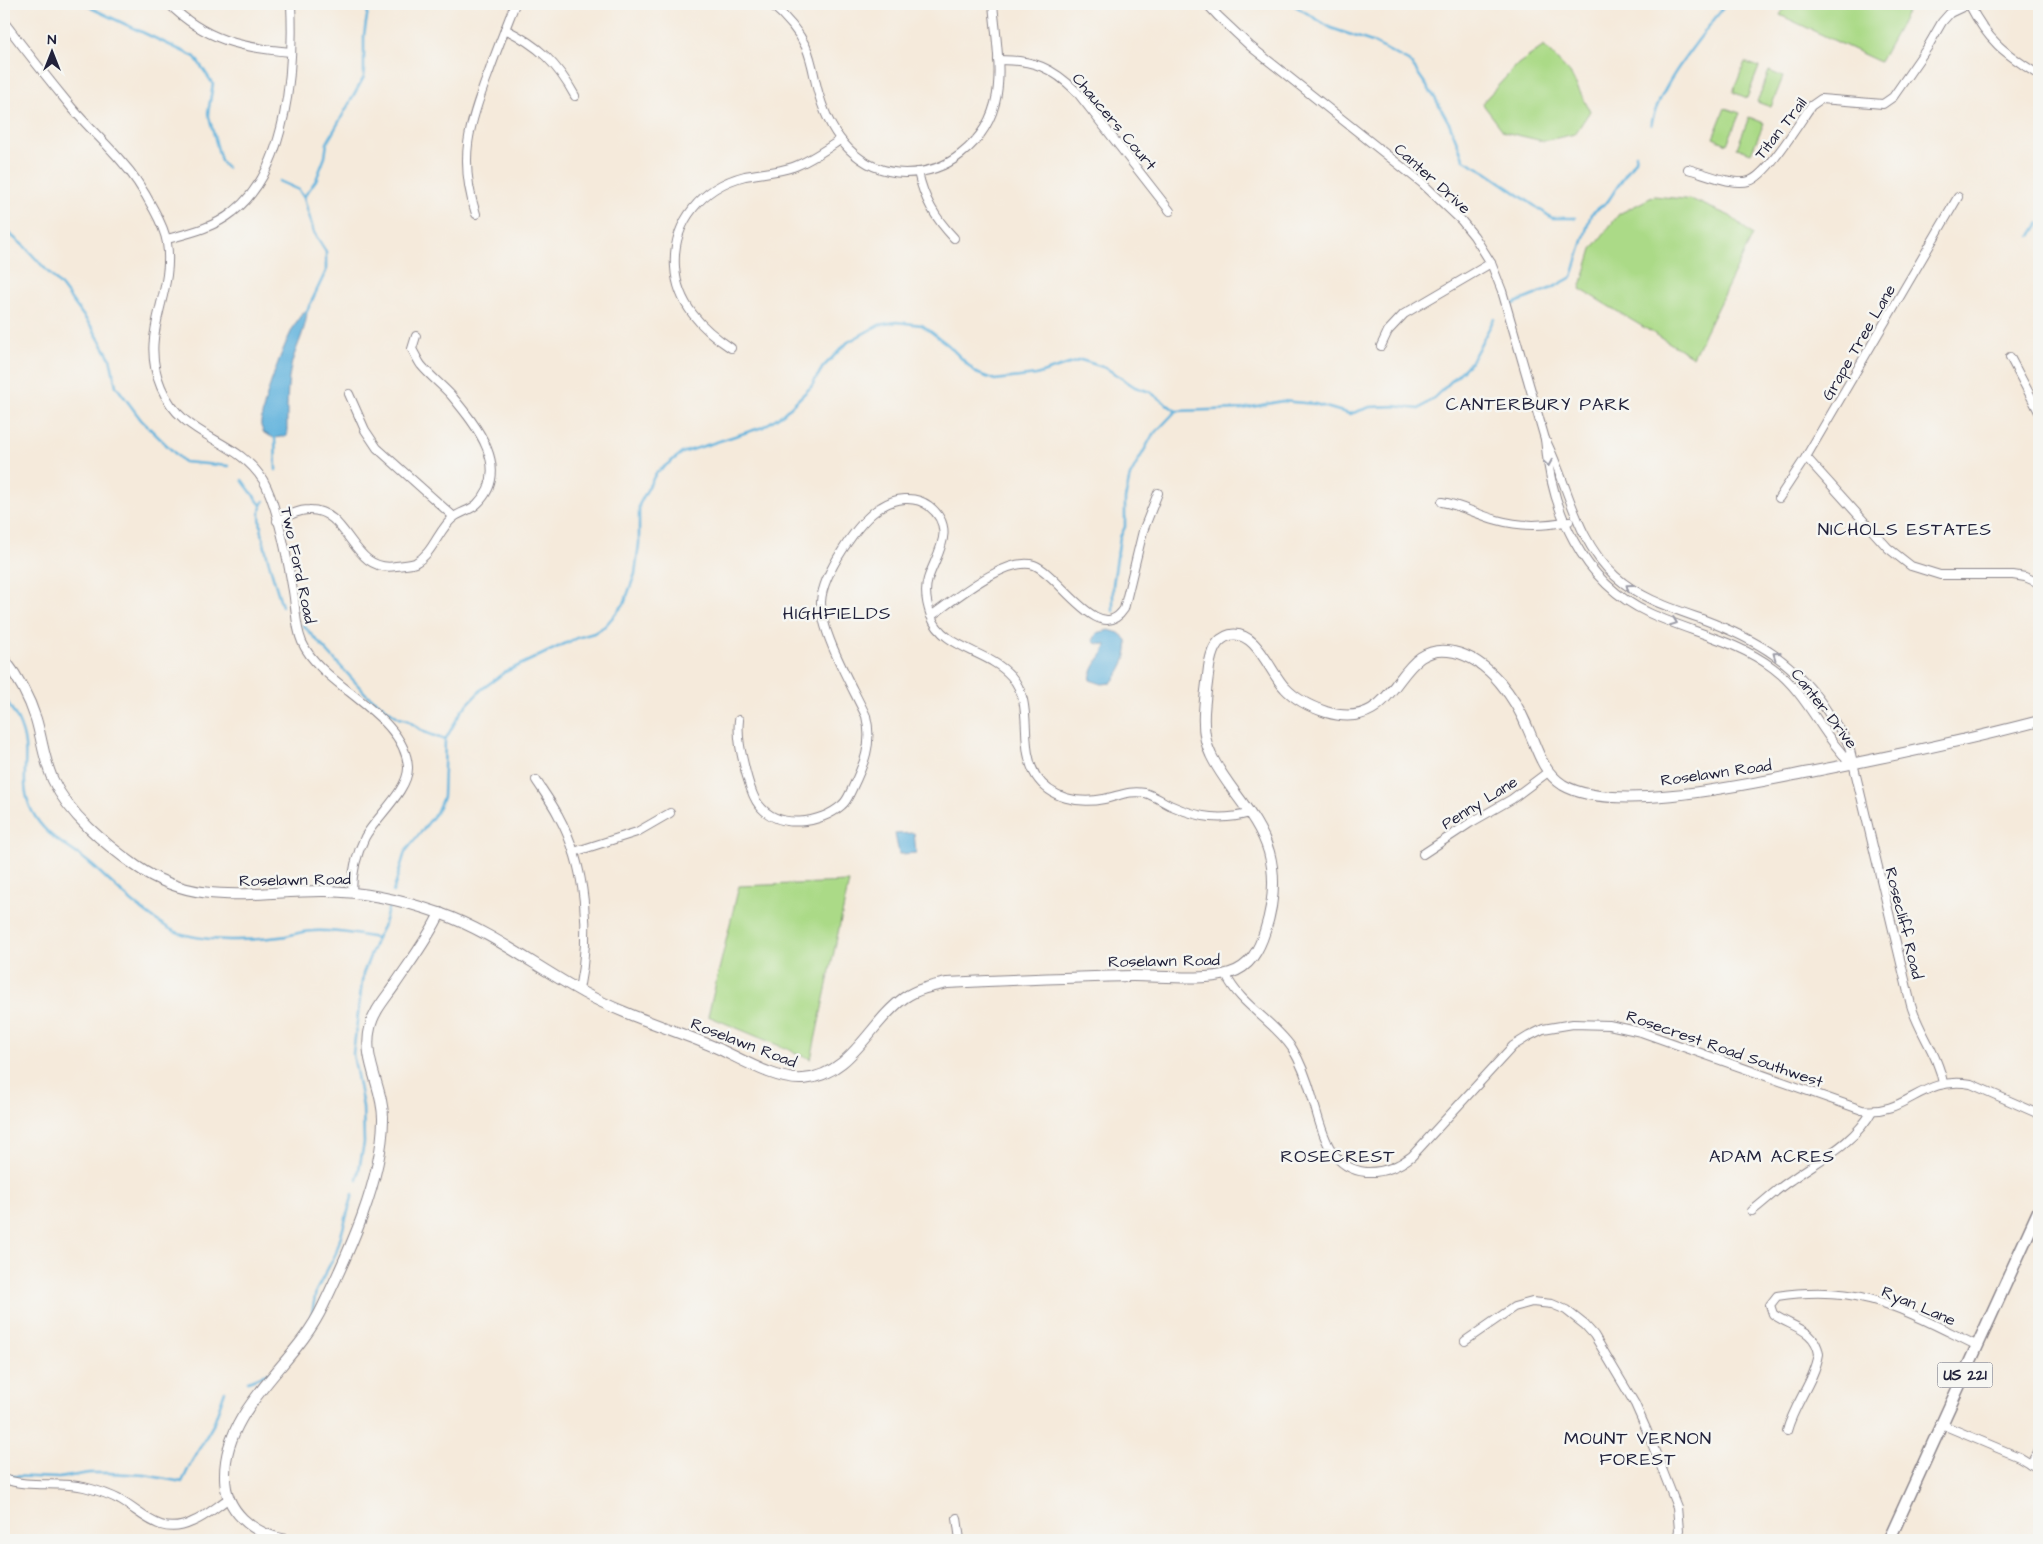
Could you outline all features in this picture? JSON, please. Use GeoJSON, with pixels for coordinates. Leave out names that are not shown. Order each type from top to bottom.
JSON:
{"type":"FeatureCollection","features":[{"type":"Feature","properties":{"kind":"main road","name":"US 221"},"geometry":{"type":"LineString","coordinates":[[1889,1540],[1978,1346],[2035,1230],[2039,1210]]}},
{"type":"Feature","properties":{"kind":"street"},"geometry":{"type":"LineString","coordinates":[[169,4],[193,24],[223,40],[260,49],[291,52]]}},
{"type":"Feature","properties":{"kind":"street"},"geometry":{"type":"LineString","coordinates":[[167,239],[196,232],[222,220],[242,204],[261,182],[270,165],[288,85],[291,52],[291,4]]}},
{"type":"Feature","properties":{"kind":"street"},"geometry":{"type":"LineString","coordinates":[[476,214],[468,182],[467,140],[476,106],[515,4]]}},
{"type":"Feature","properties":{"kind":"street"},"geometry":{"type":"LineString","coordinates":[[770,4],[792,24],[806,48],[824,112],[840,140],[850,152],[873,166],[900,173],[932,170],[952,161],[972,146],[989,124],[996,105],[998,60],[993,4]]}},
{"type":"Feature","properties":{"kind":"street","name":"Canter Drive"},"geometry":{"type":"LineString","coordinates":[[1207,4],[1250,46],[1442,201],[1474,236],[1490,263],[1507,307],[1545,439],[1549,468],[1565,522],[1584,560],[1607,585],[1632,604],[1649,613],[1737,647],[1774,668],[1798,690],[1834,745],[1852,764]]}},
{"type":"Feature","properties":{"kind":"street","name":"Titan Trail"},"geometry":{"type":"LineString","coordinates":[[1688,169],[1728,181],[1748,182],[1766,169],[1811,106],[1821,99],[1883,104],[1893,97],[1928,48],[1942,22],[1950,13],[1969,4],[1982,27],[1997,46],[2039,75]]}},
{"type":"Feature","properties":{"kind":"street","name":"Two Ford Road"},"geometry":{"type":"LineString","coordinates":[[4,22],[72,108],[132,174],[161,222],[167,239],[168,268],[154,328],[153,344],[153,359],[161,388],[173,409],[182,419],[239,455],[250,464],[263,481],[277,520],[293,592],[297,626],[305,650],[320,668],[348,690],[384,723],[401,744],[408,767],[405,783],[374,823],[362,845],[354,866],[352,892]]}},
{"type":"Feature","properties":{"kind":"street"},"geometry":{"type":"LineString","coordinates":[[505,29],[522,37],[549,57],[576,96]]}},
{"type":"Feature","properties":{"kind":"street","name":"Chaucers Court"},"geometry":{"type":"LineString","coordinates":[[998,60],[1017,60],[1044,66],[1068,83],[1170,211]]}},
{"type":"Feature","properties":{"kind":"street"},"geometry":{"type":"LineString","coordinates":[[731,348],[711,334],[694,316],[677,285],[675,269],[676,244],[687,215],[701,198],[716,187],[745,176],[794,166],[840,140]]}},
{"type":"Feature","properties":{"kind":"street"},"geometry":{"type":"LineString","coordinates":[[918,172],[925,197],[932,211],[954,238]]}},
{"type":"Feature","properties":{"kind":"street","name":"Grape Tree Lane"},"geometry":{"type":"LineString","coordinates":[[1779,498],[1806,457],[1958,197]]}},
{"type":"Feature","properties":{"kind":"street"},"geometry":{"type":"LineString","coordinates":[[1381,346],[1388,331],[1404,314],[1490,263]]}},
{"type":"Feature","properties":{"kind":"street"},"geometry":{"type":"LineString","coordinates":[[277,520],[291,514],[310,510],[327,514],[338,524],[362,557],[376,564],[391,567],[414,563],[431,549],[438,535],[454,517],[477,505],[488,490],[492,475],[492,458],[468,417],[450,394],[421,365],[412,349],[416,336]]}},
{"type":"Feature","properties":{"kind":"street"},"geometry":{"type":"LineString","coordinates":[[2010,357],[2039,412]]}},
{"type":"Feature","properties":{"kind":"street"},"geometry":{"type":"LineString","coordinates":[[349,394],[365,430],[377,448],[454,517]]}},
{"type":"Feature","properties":{"kind":"street","name":"Canter Drive"},"geometry":{"type":"LineString","coordinates":[[1545,439],[1562,475],[1576,520],[1601,562],[1630,589],[1652,600],[1752,640],[1791,666],[1818,696],[1846,738],[1852,764]]}},
{"type":"Feature","properties":{"kind":"street"},"geometry":{"type":"LineString","coordinates":[[1806,457],[1888,548],[1911,566],[1940,575],[2013,575],[2025,577],[2039,583]]}},
{"type":"Feature","properties":{"kind":"street"},"geometry":{"type":"LineString","coordinates":[[931,616],[1008,566],[1023,563],[1042,569],[1056,580],[1087,612],[1104,620],[1114,619],[1124,609],[1141,538],[1158,494]]}},
{"type":"Feature","properties":{"kind":"street"},"geometry":{"type":"LineString","coordinates":[[739,720],[739,744],[749,784],[759,806],[765,812],[780,820],[811,821],[830,814],[847,800],[864,764],[869,741],[866,716],[826,629],[822,613],[823,590],[827,578],[856,533],[872,514],[888,503],[899,500],[919,501],[933,510],[942,525],[942,545],[928,577],[926,591],[931,616],[942,634],[949,640],[1000,665],[1018,684],[1025,708],[1025,741],[1028,758],[1038,778],[1056,794],[1080,801],[1093,801],[1131,792],[1148,794],[1182,810],[1213,818],[1237,817],[1250,813]]}},
{"type":"Feature","properties":{"kind":"street"},"geometry":{"type":"LineString","coordinates":[[1442,502],[1454,504],[1496,520],[1514,524],[1546,525],[1576,520]]}},
{"type":"Feature","properties":{"kind":"street","name":"Roselawn Road"},"geometry":{"type":"LineString","coordinates":[[4,658],[30,703],[49,770],[58,791],[83,821],[136,865],[164,881],[202,893],[251,895],[352,892],[386,898],[440,913],[494,938],[579,990],[606,1004],[705,1043],[770,1072],[798,1079],[816,1076],[844,1061],[894,1007],[906,997],[933,986],[948,983],[1112,976],[1210,976],[1226,974],[1244,966],[1257,951],[1269,917],[1272,899],[1272,865],[1268,849],[1250,813],[1211,756],[1204,725],[1212,652],[1220,640],[1227,636],[1234,635],[1248,639],[1280,683],[1297,699],[1313,708],[1346,716],[1355,716],[1372,710],[1390,692],[1404,673],[1422,657],[1441,651],[1458,653],[1483,666],[1508,692],[1525,721],[1540,760],[1548,772],[1563,785],[1587,793],[1616,796],[1688,794],[1935,747],[2039,721]]}},
{"type":"Feature","properties":{"kind":"street","name":"Rosecliff Road"},"geometry":{"type":"LineString","coordinates":[[1852,764],[1912,1011],[1936,1057],[1943,1083]]}},
{"type":"Feature","properties":{"kind":"street","name":"Penny Lane"},"geometry":{"type":"LineString","coordinates":[[1423,854],[1470,823],[1512,799],[1548,772]]}},
{"type":"Feature","properties":{"kind":"street"},"geometry":{"type":"LineString","coordinates":[[536,780],[558,816],[574,852],[582,886],[585,919],[584,966],[579,990]]}},
{"type":"Feature","properties":{"kind":"street"},"geometry":{"type":"LineString","coordinates":[[574,852],[636,832],[670,813]]}},
{"type":"Feature","properties":{"kind":"street"},"geometry":{"type":"LineString","coordinates":[[286,1540],[273,1538],[254,1529],[238,1514],[228,1500],[224,1476],[229,1442],[236,1427],[254,1401],[312,1326],[337,1277],[356,1230],[378,1163],[383,1121],[380,1094],[368,1051],[370,1028],[377,1010],[426,940],[440,913]]}},
{"type":"Feature","properties":{"kind":"street","name":"Rosecrest Road Southwest"},"geometry":{"type":"LineString","coordinates":[[1226,974],[1236,993],[1276,1028],[1296,1055],[1304,1070],[1322,1132],[1330,1148],[1346,1164],[1363,1171],[1382,1171],[1394,1168],[1412,1156],[1513,1046],[1543,1029],[1573,1024],[1609,1025],[1641,1032],[1862,1110],[1872,1111],[1895,1107],[1931,1086],[1943,1083],[1971,1084],[2039,1114]]}},
{"type":"Feature","properties":{"kind":"street"},"geometry":{"type":"LineString","coordinates":[[1752,1212],[1790,1180],[1851,1139],[1866,1123],[1872,1111]]}},
{"type":"Feature","properties":{"kind":"street","name":"Ryan Lane"},"geometry":{"type":"LineString","coordinates":[[1787,1431],[1819,1354],[1814,1341],[1808,1333],[1773,1314],[1770,1305],[1776,1296],[1829,1292],[1867,1298],[1911,1312],[1978,1346]]}},
{"type":"Feature","properties":{"kind":"street"},"geometry":{"type":"LineString","coordinates":[[1465,1341],[1514,1307],[1532,1302],[1542,1302],[1559,1307],[1585,1325],[1594,1335],[1630,1397],[1647,1431],[1677,1508],[1679,1530],[1677,1540]]}},
{"type":"Feature","properties":{"kind":"street"},"geometry":{"type":"LineString","coordinates":[[1943,1425],[1990,1444],[2039,1469]]}},
{"type":"Feature","properties":{"kind":"street"},"geometry":{"type":"LineString","coordinates":[[2030,1464],[2039,1451]]}},
{"type":"Feature","properties":{"kind":"street"},"geometry":{"type":"LineString","coordinates":[[4,1479],[22,1483],[61,1484],[95,1490],[121,1501],[146,1519],[165,1526],[184,1526],[194,1522],[228,1500]]}},
{"type":"Feature","properties":{"kind":"street"},"geometry":{"type":"LineString","coordinates":[[957,1518],[960,1540]]}},
{"type":"Feature","properties":{"kind":"green space"},"geometry":{"type":"Polygon","coordinates":[[[1787,4],[1912,4],[1880,62],[1780,15],[1787,4]]]}},
{"type":"Feature","properties":{"kind":"green space"},"geometry":{"type":"Polygon","coordinates":[[[1544,46],[1570,73],[1590,111],[1575,134],[1543,141],[1504,132],[1482,103],[1518,64],[1544,46]]]}},
{"type":"Feature","properties":{"kind":"green space"},"geometry":{"type":"Polygon","coordinates":[[[1745,62],[1759,67],[1747,98],[1733,92],[1745,62]]]}},
{"type":"Feature","properties":{"kind":"green space"},"geometry":{"type":"Polygon","coordinates":[[[1769,71],[1783,77],[1771,107],[1757,102],[1769,71]]]}},
{"type":"Feature","properties":{"kind":"green space"},"geometry":{"type":"Polygon","coordinates":[[[1725,108],[1740,113],[1727,144],[1713,138],[1725,108]]]}},
{"type":"Feature","properties":{"kind":"green space"},"geometry":{"type":"Polygon","coordinates":[[[1749,117],[1764,123],[1751,153],[1737,148],[1749,117]]]}},
{"type":"Feature","properties":{"kind":"green space"},"geometry":{"type":"Polygon","coordinates":[[[1654,196],[1693,200],[1730,216],[1753,235],[1693,357],[1580,289],[1592,249],[1619,214],[1654,196]]]}},
{"type":"Feature","properties":{"kind":"green space"},"geometry":{"type":"Polygon","coordinates":[[[849,882],[811,1059],[708,1016],[739,886],[849,882]]]}},
{"type":"Feature","properties":{"kind":"water"},"geometry":{"type":"Polygon","coordinates":[[[307,310],[304,329],[290,371],[287,399],[287,436],[274,438],[264,433],[261,426],[265,401],[285,344],[293,328],[307,310]]]}},
{"type":"Feature","properties":{"kind":"water"},"geometry":{"type":"Polygon","coordinates":[[[1109,630],[1119,633],[1127,640],[1127,652],[1124,663],[1115,678],[1111,683],[1102,684],[1090,680],[1093,669],[1104,652],[1106,645],[1093,641],[1097,633],[1109,630]]]}},
{"type":"Feature","properties":{"kind":"water"},"geometry":{"type":"Polygon","coordinates":[[[914,833],[916,853],[899,854],[895,834],[914,833]]]}},
{"type":"Feature","properties":{"kind":"waterway"},"geometry":{"type":"LineString","coordinates":[[86,4],[195,57],[213,84],[208,113],[221,161],[227,168]]}},
{"type":"Feature","properties":{"kind":"waterway"},"geometry":{"type":"LineString","coordinates":[[304,197],[316,180],[325,157],[327,143],[364,77],[364,35],[369,4]]}},
{"type":"Feature","properties":{"kind":"waterway"},"geometry":{"type":"LineString","coordinates":[[1292,4],[1331,28],[1372,42],[1410,62],[1435,98],[1450,125],[1464,160],[1486,172],[1552,218],[1575,218]]}},
{"type":"Feature","properties":{"kind":"waterway"},"geometry":{"type":"LineString","coordinates":[[1651,125],[1656,109],[1672,77],[1726,4]]}},
{"type":"Feature","properties":{"kind":"waterway"},"geometry":{"type":"LineString","coordinates":[[1513,304],[1552,288],[1572,277],[1591,214],[1608,201],[1635,160],[1636,154]]}},
{"type":"Feature","properties":{"kind":"waterway"},"geometry":{"type":"LineString","coordinates":[[279,181],[299,190],[304,198],[314,233],[326,252],[326,271],[306,313]]}},
{"type":"Feature","properties":{"kind":"waterway"},"geometry":{"type":"LineString","coordinates":[[2031,236],[2039,223]]}},
{"type":"Feature","properties":{"kind":"waterway"},"geometry":{"type":"LineString","coordinates":[[4,229],[25,247],[62,287],[93,329],[110,358],[116,386],[142,421],[184,462],[229,466]]}},
{"type":"Feature","properties":{"kind":"waterway"},"geometry":{"type":"LineString","coordinates":[[393,892],[405,852],[436,813],[443,797],[445,740],[462,710],[482,689],[505,672],[577,638],[594,633],[605,626],[624,604],[635,574],[639,544],[639,505],[656,473],[682,453],[763,427],[783,414],[811,387],[823,367],[848,342],[879,325],[896,322],[922,325],[947,344],[976,373],[995,380],[1036,375],[1081,360],[1106,368],[1135,387],[1150,392],[1176,411],[1242,409],[1282,401],[1315,404],[1350,414],[1370,407],[1395,406],[1419,409],[1435,397],[1471,362],[1494,319]]}},
{"type":"Feature","properties":{"kind":"waterway"},"geometry":{"type":"LineString","coordinates":[[1113,611],[1113,585],[1120,537],[1125,527],[1125,499],[1130,476],[1152,436],[1176,411]]}},
{"type":"Feature","properties":{"kind":"waterway"},"geometry":{"type":"LineString","coordinates":[[275,437],[276,470]]}},
{"type":"Feature","properties":{"kind":"waterway"},"geometry":{"type":"LineString","coordinates":[[242,480],[260,504]]}},
{"type":"Feature","properties":{"kind":"waterway"},"geometry":{"type":"LineString","coordinates":[[264,501],[260,520],[262,534],[282,606]]}},
{"type":"Feature","properties":{"kind":"waterway"},"geometry":{"type":"LineString","coordinates":[[303,625],[366,694],[399,718],[407,720],[424,732],[445,740]]}},
{"type":"Feature","properties":{"kind":"waterway"},"geometry":{"type":"LineString","coordinates":[[4,697],[15,714],[22,732],[25,745],[27,800],[36,818],[56,839],[87,861],[130,900],[160,923],[181,934],[208,939],[253,939],[309,931],[345,933],[377,938]]}},
{"type":"Feature","properties":{"kind":"waterway"},"geometry":{"type":"LineString","coordinates":[[357,1180],[364,1143],[363,1107],[353,1054],[363,974],[383,927],[389,906]]}},
{"type":"Feature","properties":{"kind":"waterway"},"geometry":{"type":"LineString","coordinates":[[311,1319],[316,1291],[336,1253],[353,1194]]}},
{"type":"Feature","properties":{"kind":"waterway"},"geometry":{"type":"LineString","coordinates":[[248,1381],[270,1373]]}},
{"type":"Feature","properties":{"kind":"waterway"},"geometry":{"type":"LineString","coordinates":[[8,1476],[59,1478],[89,1473],[109,1473],[145,1475],[182,1482],[213,1425],[225,1391]]}},
{"type":"Feature","properties":{"kind":"district","name":"CANTERBURY PARK"},"geometry":{"type":"Point","coordinates":[1538,404]}},
{"type":"Feature","properties":{"kind":"district","name":"NICHOLS ESTATES"},"geometry":{"type":"Point","coordinates":[1905,529]}},
{"type":"Feature","properties":{"kind":"district","name":"HIGHFIELDS"},"geometry":{"type":"Point","coordinates":[837,613]}},
{"type":"Feature","properties":{"kind":"district","name":"ROSECREST"},"geometry":{"type":"Point","coordinates":[1338,1156]}},
{"type":"Feature","properties":{"kind":"district","name":"ADAM ACRES"},"geometry":{"type":"Point","coordinates":[1772,1156]}},
{"type":"Feature","properties":{"kind":"district","name":"MOUNT VERNON FOREST"},"geometry":{"type":"Point","coordinates":[1638,1448]}}]}
